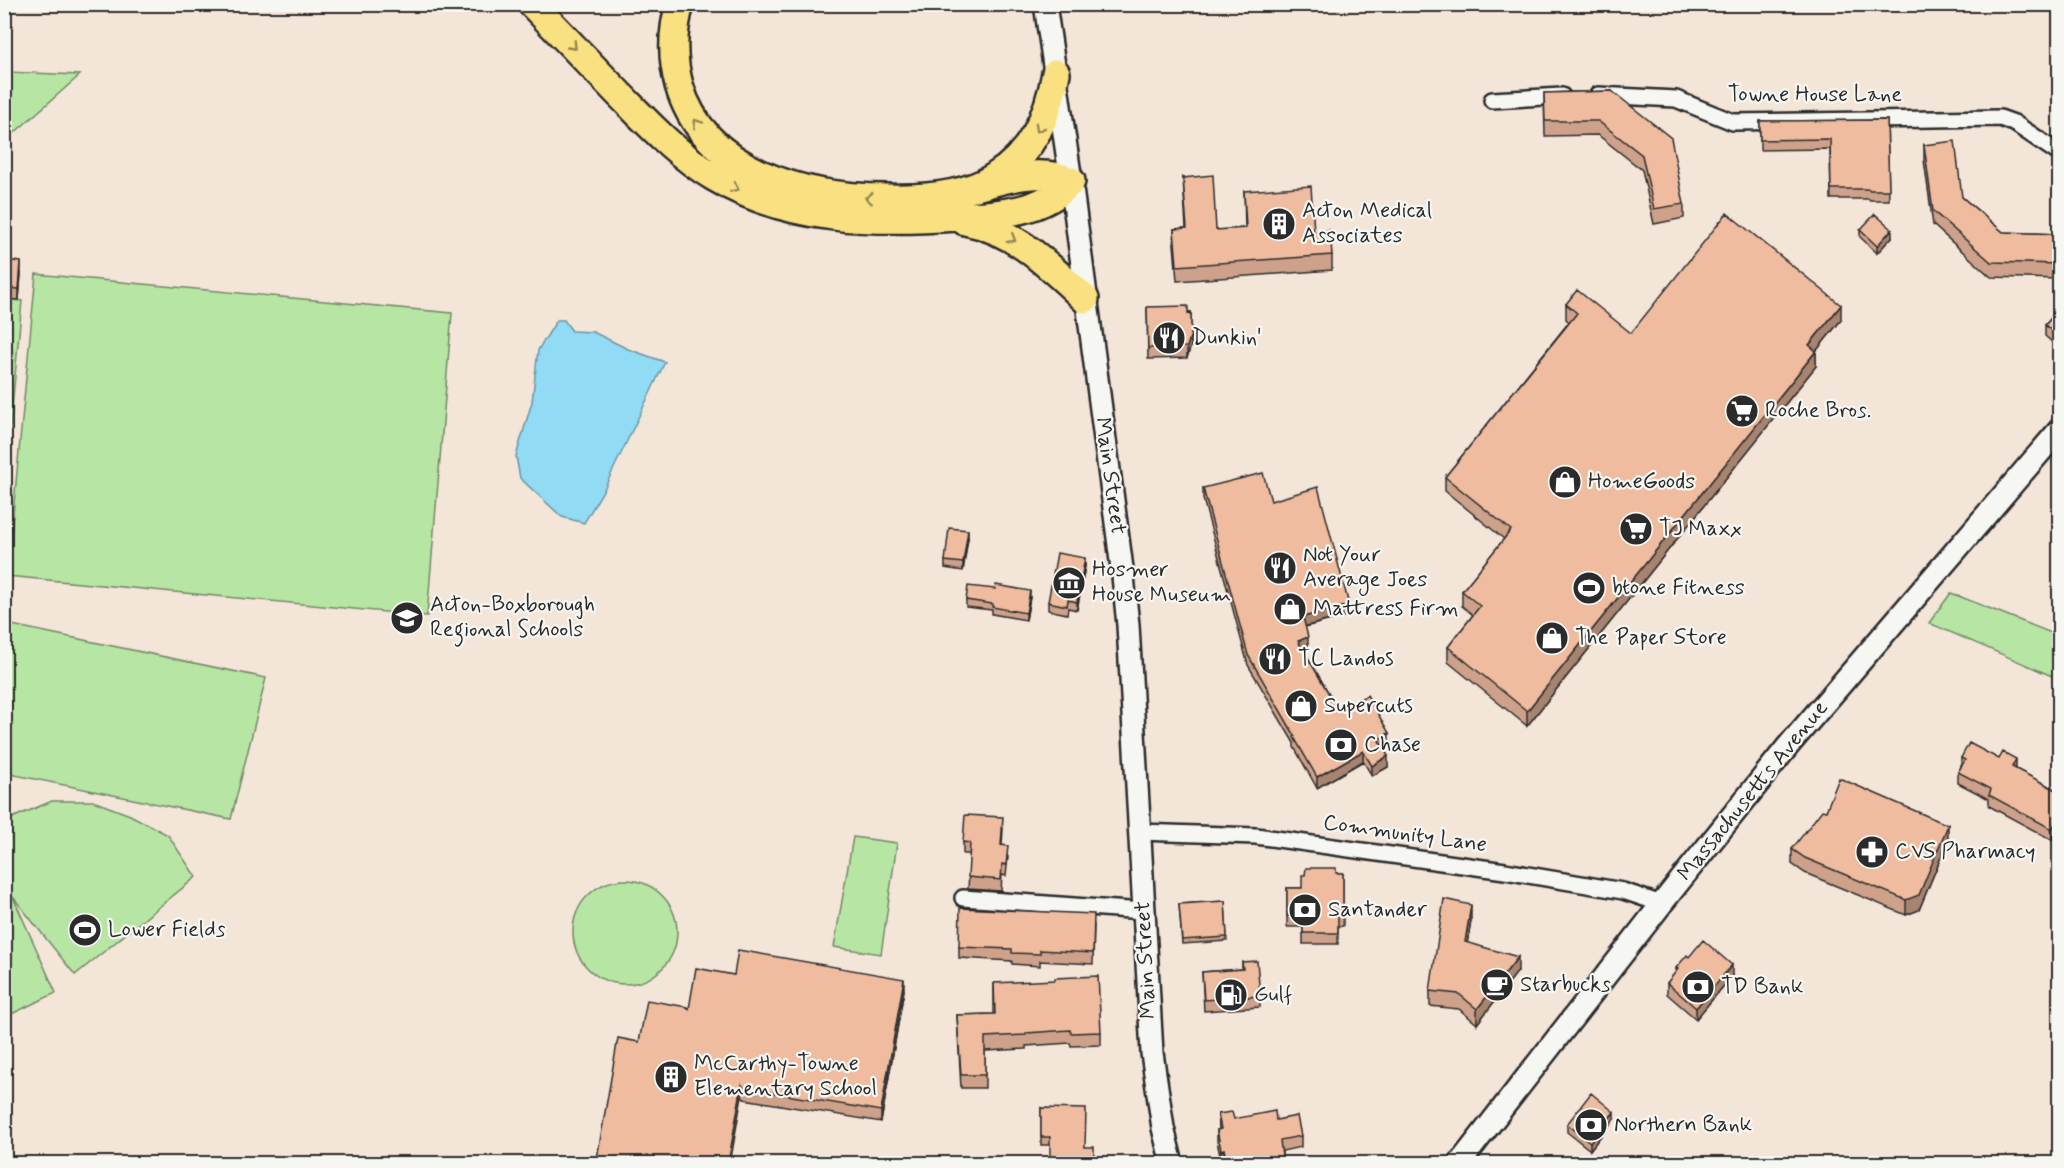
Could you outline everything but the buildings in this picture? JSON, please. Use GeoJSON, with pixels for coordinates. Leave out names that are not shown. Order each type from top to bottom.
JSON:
{"type":"FeatureCollection","features":[{"type":"Feature","properties":{"kind":"highway"},"geometry":{"type":"LineString","coordinates":[[532,4],[654,129],[693,163],[725,183],[772,203],[826,216],[882,221],[937,219],[996,214],[1039,204],[1055,197],[1071,181],[1043,174],[1011,178],[935,196],[905,198],[846,196],[812,191],[753,171],[718,147],[704,132],[687,106],[676,70],[674,44],[680,4]]}},
{"type":"Feature","properties":{"kind":"highway"},"geometry":{"type":"LineString","coordinates":[[969,189],[1001,172],[1027,147],[1046,114],[1056,73]]}},
{"type":"Feature","properties":{"kind":"highway"},"geometry":{"type":"LineString","coordinates":[[937,219],[972,222],[999,231],[1037,256],[1085,299]]}},
{"type":"Feature","properties":{"kind":"main road","name":"Main Street"},"geometry":{"type":"LineString","coordinates":[[1045,4],[1071,181],[1126,600],[1153,1062],[1172,1164]]}},
{"type":"Feature","properties":{"kind":"main road","name":"Massachusetts Avenue"},"geometry":{"type":"LineString","coordinates":[[1459,1164],[1662,904],[1839,685],[2060,429]]}},
{"type":"Feature","properties":{"kind":"street","name":"Towne House Lane"},"geometry":{"type":"LineString","coordinates":[[1492,100],[1612,95],[1676,99],[1732,122],[2000,118],[2014,123],[2060,154]]}},
{"type":"Feature","properties":{"kind":"street","name":"Community Lane"},"geometry":{"type":"LineString","coordinates":[[1139,832],[1256,836],[1505,871],[1623,891],[1662,904]]}},
{"type":"Feature","properties":{"kind":"street"},"geometry":{"type":"LineString","coordinates":[[963,898],[1143,911]]}},
{"type":"Feature","properties":{"kind":"green space"},"geometry":{"type":"Polygon","coordinates":[[[5,72],[80,75],[5,141],[5,72]]]}},
{"type":"Feature","properties":{"kind":"green space"},"geometry":{"type":"Polygon","coordinates":[[[36,274],[452,313],[427,616],[7,576],[36,274]]]}},
{"type":"Feature","properties":{"kind":"green space"},"geometry":{"type":"Polygon","coordinates":[[[4,299],[22,301],[5,484],[4,299]]]}},
{"type":"Feature","properties":{"kind":"green space"},"geometry":{"type":"Polygon","coordinates":[[[1951,593],[2059,636],[2059,679],[1929,623],[1951,593]]]}},
{"type":"Feature","properties":{"kind":"green space"},"geometry":{"type":"Polygon","coordinates":[[[12,625],[266,678],[231,819],[5,773],[4,658],[12,625]]]}},
{"type":"Feature","properties":{"kind":"green space","name":"Lower Fields"},"geometry":{"type":"Polygon","coordinates":[[[52,801],[93,801],[130,815],[168,835],[196,877],[75,975],[13,897],[56,993],[5,1017],[5,823],[52,801]]]}},
{"type":"Feature","properties":{"kind":"green space"},"geometry":{"type":"Polygon","coordinates":[[[853,837],[897,843],[881,954],[834,947],[853,837]]]}},
{"type":"Feature","properties":{"kind":"green space"},"geometry":{"type":"Polygon","coordinates":[[[625,880],[645,884],[662,895],[673,912],[677,932],[673,952],[662,969],[645,980],[625,984],[605,980],[588,969],[577,952],[573,932],[577,912],[588,895],[605,884],[625,880]]]}},
{"type":"Feature","properties":{"kind":"water"},"geometry":{"type":"Polygon","coordinates":[[[557,320],[564,320],[572,331],[593,332],[628,349],[665,362],[604,489],[584,523],[562,517],[520,478],[516,456],[532,402],[538,350],[557,320]]]}},
{"type":"Feature","properties":{"kind":"place","name":"Acton Medical Associates"},"geometry":{"type":"Point","coordinates":[1279,224]}},
{"type":"Feature","properties":{"kind":"place","name":"Dunkin'"},"geometry":{"type":"Point","coordinates":[1169,338]}},
{"type":"Feature","properties":{"kind":"place","name":"Roche Bros."},"geometry":{"type":"Point","coordinates":[1742,411]}},
{"type":"Feature","properties":{"kind":"place","name":"HomeGoods"},"geometry":{"type":"Point","coordinates":[1565,482]}},
{"type":"Feature","properties":{"kind":"place","name":"TJ Maxx"},"geometry":{"type":"Point","coordinates":[1636,529]}},
{"type":"Feature","properties":{"kind":"place","name":"Not Your Average Joes"},"geometry":{"type":"Point","coordinates":[1280,568]}},
{"type":"Feature","properties":{"kind":"place","name":"Hosmer House Museum"},"geometry":{"type":"Point","coordinates":[1069,583]}},
{"type":"Feature","properties":{"kind":"place","name":"btone Fitness"},"geometry":{"type":"Point","coordinates":[1589,588]}},
{"type":"Feature","properties":{"kind":"place","name":"Mattress Firm"},"geometry":{"type":"Point","coordinates":[1290,609]}},
{"type":"Feature","properties":{"kind":"place","name":"Acton-Boxborough Regional Schools"},"geometry":{"type":"Point","coordinates":[407,618]}},
{"type":"Feature","properties":{"kind":"place","name":"The Paper Store"},"geometry":{"type":"Point","coordinates":[1552,638]}},
{"type":"Feature","properties":{"kind":"place","name":"TC Landos"},"geometry":{"type":"Point","coordinates":[1275,659]}},
{"type":"Feature","properties":{"kind":"place","name":"Supercuts"},"geometry":{"type":"Point","coordinates":[1301,706]}},
{"type":"Feature","properties":{"kind":"place","name":"Chase"},"geometry":{"type":"Point","coordinates":[1341,745]}},
{"type":"Feature","properties":{"kind":"place","name":"CVS Pharmacy"},"geometry":{"type":"Point","coordinates":[1872,852]}},
{"type":"Feature","properties":{"kind":"place","name":"Santander"},"geometry":{"type":"Point","coordinates":[1305,910]}},
{"type":"Feature","properties":{"kind":"place","name":"Lower Fields"},"geometry":{"type":"Point","coordinates":[85,930]}},
{"type":"Feature","properties":{"kind":"place","name":"Starbucks"},"geometry":{"type":"Point","coordinates":[1497,985]}},
{"type":"Feature","properties":{"kind":"place","name":"TD Bank"},"geometry":{"type":"Point","coordinates":[1698,987]}},
{"type":"Feature","properties":{"kind":"place","name":"Gulf"},"geometry":{"type":"Point","coordinates":[1231,995]}},
{"type":"Feature","properties":{"kind":"place","name":"McCarthy-Towne Elementary School"},"geometry":{"type":"Point","coordinates":[671,1077]}},
{"type":"Feature","properties":{"kind":"place","name":"Northern Bank"},"geometry":{"type":"Point","coordinates":[1591,1125]}}]}
